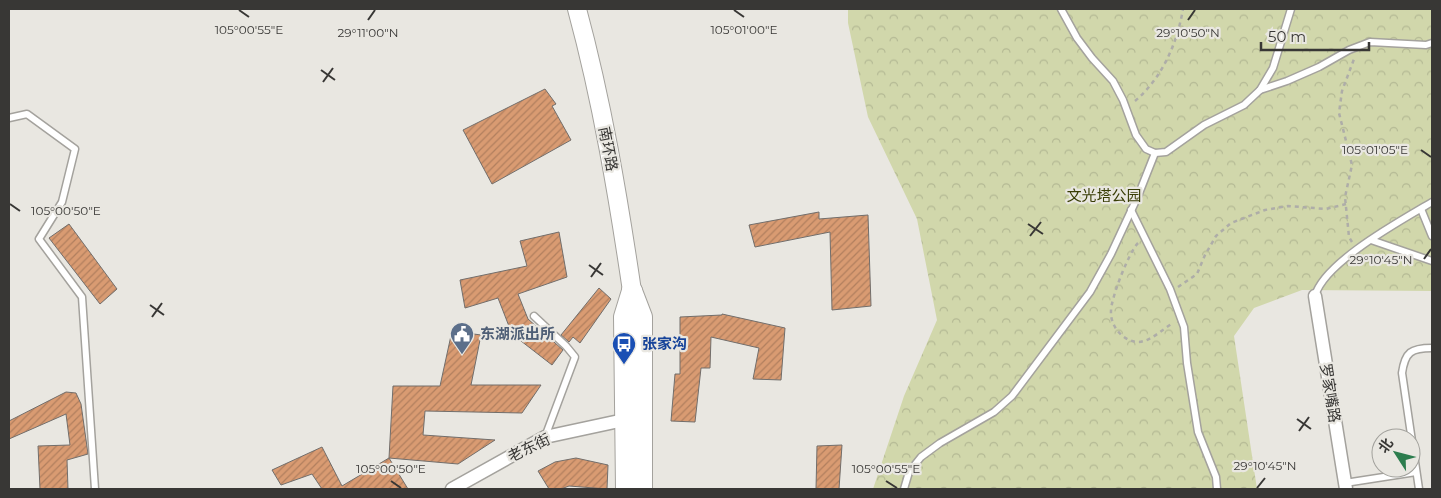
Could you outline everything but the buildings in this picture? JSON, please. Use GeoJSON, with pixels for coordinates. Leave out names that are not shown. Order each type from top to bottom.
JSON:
{"type":"FeatureCollection","features":[{"type":"Feature","properties":{"kind":"main road","name":"南环路"},"geometry":{"type":"LineString","coordinates":[[577,9],[591,61],[624,234],[632,291],[624,317],[633,420],[642,489]]}},
{"type":"Feature","properties":{"kind":"main road","name":"南环路"},"geometry":{"type":"LineString","coordinates":[[626,489],[633,420]]}},
{"type":"Feature","properties":{"kind":"street","name":"罗家嘴路"},"geometry":{"type":"LineString","coordinates":[[1315,296],[1345,486]]}},
{"type":"Feature","properties":{"kind":"street","name":"老东街"},"geometry":{"type":"LineString","coordinates":[[452,489],[545,437],[633,420]]}},
{"type":"Feature","properties":{"kind":"lane"},"geometry":{"type":"LineString","coordinates":[[1061,9],[1077,38],[1113,81],[1124,100],[1136,135],[1146,149],[1155,153],[1166,152],[1204,125],[1244,105],[1260,90],[1273,68],[1291,9]]}},
{"type":"Feature","properties":{"kind":"lane"},"geometry":{"type":"LineString","coordinates":[[1260,90],[1295,78],[1358,46],[1370,42],[1426,45],[1432,42]]}},
{"type":"Feature","properties":{"kind":"lane"},"geometry":{"type":"LineString","coordinates":[[9,118],[27,114],[75,149],[62,202],[39,239],[82,297],[95,489]]}},
{"type":"Feature","properties":{"kind":"lane"},"geometry":{"type":"LineString","coordinates":[[904,489],[909,472],[921,457],[940,443],[994,412],[1012,396],[1090,292],[1131,210],[1155,153]]}},
{"type":"Feature","properties":{"kind":"lane"},"geometry":{"type":"LineString","coordinates":[[1315,296],[1320,283],[1356,250],[1432,202]]}},
{"type":"Feature","properties":{"kind":"lane"},"geometry":{"type":"LineString","coordinates":[[1421,209],[1432,236]]}},
{"type":"Feature","properties":{"kind":"lane"},"geometry":{"type":"LineString","coordinates":[[1131,210],[1171,292],[1184,327],[1187,363],[1198,432],[1216,477],[1217,489]]}},
{"type":"Feature","properties":{"kind":"lane"},"geometry":{"type":"LineString","coordinates":[[1371,240],[1432,261]]}},
{"type":"Feature","properties":{"kind":"lane"},"geometry":{"type":"LineString","coordinates":[[534,316],[575,357],[545,437]]}},
{"type":"Feature","properties":{"kind":"lane"},"geometry":{"type":"LineString","coordinates":[[1410,428],[1402,374],[1404,361],[1409,353],[1420,348],[1432,348]]}},
{"type":"Feature","properties":{"kind":"lane"},"geometry":{"type":"LineString","coordinates":[[1345,486],[1386,478]]}},
{"type":"Feature","properties":{"kind":"path"},"geometry":{"type":"LineString","coordinates":[[1126,109],[1146,91],[1167,60],[1179,30],[1183,9]]}},
{"type":"Feature","properties":{"kind":"path"},"geometry":{"type":"LineString","coordinates":[[1356,250],[1349,237],[1345,197],[1352,165],[1339,112],[1342,91],[1358,46]]}},
{"type":"Feature","properties":{"kind":"path"},"geometry":{"type":"LineString","coordinates":[[1171,292],[1197,274],[1216,236],[1232,224],[1265,210],[1288,206],[1326,209],[1346,204]]}},
{"type":"Feature","properties":{"kind":"path"},"geometry":{"type":"LineString","coordinates":[[1144,237],[1135,246],[1128,258],[1111,309],[1111,320],[1117,331],[1125,338],[1139,342],[1152,337],[1180,318]]}},
{"type":"Feature","properties":{"kind":"green space","name":"文光塔公园"},"geometry":{"type":"Polygon","coordinates":[[[848,9],[1432,9],[1432,291],[1302,290],[1254,308],[1234,336],[1257,489],[873,489],[904,396],[937,320],[917,219],[868,117],[848,23],[848,9]]]}},
{"type":"Feature","properties":{"kind":"place","name":"东湖派出所"},"geometry":{"type":"Point","coordinates":[462,355]}},
{"type":"Feature","properties":{"kind":"place","name":"张家沟"},"geometry":{"type":"Point","coordinates":[624,365]}}]}
